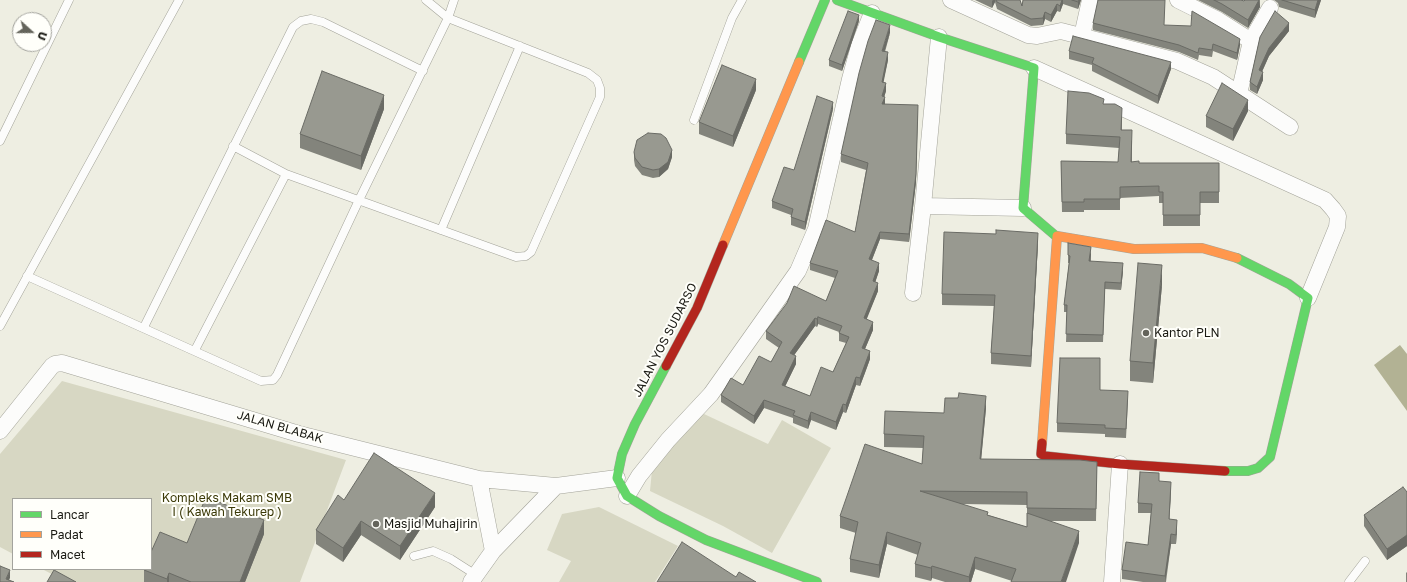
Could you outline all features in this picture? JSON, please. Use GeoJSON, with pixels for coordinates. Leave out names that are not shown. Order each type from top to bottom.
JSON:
{"type":"FeatureCollection","features":[{"type":"Feature","properties":{"kind":"main road","name":"JALAN YOS SUDARSO"},"geometry":{"type":"LineString","coordinates":[[618,478],[620,463],[635,424],[697,308],[825,0]]}},
{"type":"Feature","properties":{"kind":"main road"},"geometry":{"type":"LineString","coordinates":[[837,0],[866,7],[939,37],[1034,68],[1023,208],[1057,236],[1134,249],[1202,248],[1233,256],[1289,284],[1308,298],[1270,457],[1266,462],[1258,468],[1237,471],[1120,464],[1045,456],[1041,454],[1057,236]]}},
{"type":"Feature","properties":{"kind":"main road"},"geometry":{"type":"LineString","coordinates":[[618,478],[627,496],[646,509],[706,540],[817,582]]}},
{"type":"Feature","properties":{"kind":"main road"},"geometry":{"type":"LineString","coordinates":[[764,562],[786,582]]}},
{"type":"Feature","properties":{"kind":"street"},"geometry":{"type":"LineString","coordinates":[[951,0],[970,4],[1028,35],[1037,36],[1056,31],[1082,36],[1177,61],[1213,77],[1290,127]]}},
{"type":"Feature","properties":{"kind":"street"},"geometry":{"type":"LineString","coordinates":[[1082,36],[1090,0]]}},
{"type":"Feature","properties":{"kind":"street"},"geometry":{"type":"LineString","coordinates":[[1178,0],[1218,20],[1251,41]]}},
{"type":"Feature","properties":{"kind":"street"},"geometry":{"type":"LineString","coordinates":[[627,496],[639,476],[668,440],[711,394],[798,271],[816,229],[866,7]]}},
{"type":"Feature","properties":{"kind":"street"},"geometry":{"type":"LineString","coordinates":[[1239,94],[1251,41],[1270,8]]}},
{"type":"Feature","properties":{"kind":"street"},"geometry":{"type":"LineString","coordinates":[[913,293],[924,206],[939,37]]}},
{"type":"Feature","properties":{"kind":"street"},"geometry":{"type":"LineString","coordinates":[[1034,68],[1325,200],[1338,216],[1337,227],[1308,298]]}},
{"type":"Feature","properties":{"kind":"street"},"geometry":{"type":"LineString","coordinates":[[924,206],[1023,208]]}},
{"type":"Feature","properties":{"kind":"street","name":"JALAN BLABAK"},"geometry":{"type":"LineString","coordinates":[[0,431],[52,366],[62,363],[299,434],[479,479],[556,486],[618,478]]}},
{"type":"Feature","properties":{"kind":"street"},"geometry":{"type":"LineString","coordinates":[[1112,582],[1120,464]]}},
{"type":"Feature","properties":{"kind":"street"},"geometry":{"type":"LineString","coordinates":[[479,479],[493,551]]}},
{"type":"Feature","properties":{"kind":"street"},"geometry":{"type":"LineString","coordinates":[[474,579],[493,551],[556,486]]}},
{"type":"Feature","properties":{"kind":"lane"},"geometry":{"type":"LineString","coordinates":[[0,141],[69,0]]}},
{"type":"Feature","properties":{"kind":"lane"},"geometry":{"type":"LineString","coordinates":[[0,326],[179,0]]}},
{"type":"Feature","properties":{"kind":"lane"},"geometry":{"type":"LineString","coordinates":[[232,146],[286,174],[516,257],[526,256],[531,252],[600,97],[600,88],[596,80],[588,73],[448,18],[426,0]]}},
{"type":"Feature","properties":{"kind":"lane"},"geometry":{"type":"LineString","coordinates":[[28,276],[261,381],[272,380],[277,375],[359,200],[423,71],[448,18],[454,0]]}},
{"type":"Feature","properties":{"kind":"lane"},"geometry":{"type":"LineString","coordinates":[[694,120],[732,18],[742,0]]}},
{"type":"Feature","properties":{"kind":"lane"},"geometry":{"type":"LineString","coordinates":[[144,327],[232,146],[293,27],[301,21],[311,18],[323,22],[423,71]]}},
{"type":"Feature","properties":{"kind":"lane"},"geometry":{"type":"LineString","coordinates":[[441,230],[520,46]]}},
{"type":"Feature","properties":{"kind":"lane"},"geometry":{"type":"LineString","coordinates":[[195,350],[286,174]]}},
{"type":"Feature","properties":{"kind":"lane"},"geometry":{"type":"LineString","coordinates":[[414,556],[433,550],[451,559],[474,579]]}},
{"type":"Feature","properties":{"kind":"lane"},"geometry":{"type":"LineString","coordinates":[[1350,582],[1365,561]]}},
{"type":"Feature","properties":{"kind":"green space","name":"Kompleks Makam SMB I ( Kawah Tekurep )"},"geometry":{"type":"Polygon","coordinates":[[[62,381],[346,460],[300,582],[67,582],[44,570],[152,570],[152,498],[12,498],[12,553],[0,547],[0,454],[62,381]]]}},
{"type":"Feature","properties":{"kind":"green space"},"geometry":{"type":"Polygon","coordinates":[[[704,414],[768,444],[782,420],[831,448],[772,553],[723,526],[650,491],[652,470],[679,433],[704,414]]]}},
{"type":"Feature","properties":{"kind":"green space"},"geometry":{"type":"Polygon","coordinates":[[[599,507],[678,546],[655,582],[559,582],[571,561],[547,550],[562,514],[599,507]]]}},
{"type":"Feature","properties":{"kind":"shaded area"},"geometry":{"type":"Polygon","coordinates":[[[1400,345],[1407,354],[1407,411],[1374,365],[1400,345]]]}},
{"type":"Feature","properties":{"kind":"building"},"geometry":{"type":"Polygon","coordinates":[[[996,0],[1020,0],[1022,6],[1023,0],[1062,0],[1060,6],[1057,4],[1051,15],[1045,12],[1043,18],[1031,19],[997,2],[996,0]]]}},
{"type":"Feature","properties":{"kind":"building"},"geometry":{"type":"Polygon","coordinates":[[[1098,0],[1165,0],[1164,25],[1191,26],[1192,11],[1240,39],[1237,53],[1213,44],[1212,50],[1199,48],[1198,53],[1179,45],[1093,23],[1098,0]]]}},
{"type":"Feature","properties":{"kind":"building"},"geometry":{"type":"Polygon","coordinates":[[[1214,0],[1244,1],[1259,0],[1248,20],[1214,0]]]}},
{"type":"Feature","properties":{"kind":"building"},"geometry":{"type":"Polygon","coordinates":[[[1282,0],[1318,0],[1315,10],[1282,0]]]}},
{"type":"Feature","properties":{"kind":"building"},"geometry":{"type":"Polygon","coordinates":[[[848,11],[859,15],[842,65],[829,60],[848,11]]]}},
{"type":"Feature","properties":{"kind":"building"},"geometry":{"type":"Polygon","coordinates":[[[1275,11],[1289,23],[1269,48],[1259,70],[1263,72],[1257,87],[1250,82],[1260,37],[1275,11]]]}},
{"type":"Feature","properties":{"kind":"building"},"geometry":{"type":"Polygon","coordinates":[[[876,20],[890,25],[882,51],[888,52],[882,82],[886,83],[882,96],[885,97],[882,104],[918,105],[916,174],[909,234],[880,232],[869,259],[879,263],[873,281],[878,283],[864,318],[873,322],[862,348],[870,351],[860,378],[856,377],[846,405],[843,404],[836,422],[811,412],[808,421],[793,415],[795,411],[764,400],[754,416],[721,395],[731,378],[743,385],[759,356],[771,362],[782,342],[766,331],[787,303],[794,286],[826,301],[838,271],[810,263],[826,220],[855,232],[868,163],[841,154],[859,73],[868,41],[876,20]],[[818,317],[817,319],[815,318],[790,353],[796,356],[782,385],[810,396],[821,367],[833,372],[849,337],[839,333],[842,326],[818,317]]]}},
{"type":"Feature","properties":{"kind":"building"},"geometry":{"type":"Polygon","coordinates":[[[1073,36],[1171,62],[1158,96],[1092,63],[1094,58],[1069,51],[1073,36]]]}},
{"type":"Feature","properties":{"kind":"building"},"geometry":{"type":"Polygon","coordinates":[[[722,65],[756,79],[733,136],[699,122],[722,65]]]}},
{"type":"Feature","properties":{"kind":"building"},"geometry":{"type":"Polygon","coordinates":[[[322,71],[384,95],[361,156],[300,134],[322,71]]]}},
{"type":"Feature","properties":{"kind":"building"},"geometry":{"type":"Polygon","coordinates":[[[1222,83],[1248,100],[1233,129],[1206,116],[1222,83]]]}},
{"type":"Feature","properties":{"kind":"building"},"geometry":{"type":"Polygon","coordinates":[[[1068,91],[1089,93],[1104,99],[1103,104],[1115,104],[1122,108],[1121,130],[1132,130],[1131,162],[1219,163],[1219,192],[1200,192],[1200,215],[1163,215],[1163,192],[1159,192],[1159,186],[1120,187],[1120,199],[1084,199],[1084,202],[1062,202],[1061,161],[1118,162],[1120,137],[1066,134],[1068,91]]]}},
{"type":"Feature","properties":{"kind":"building"},"geometry":{"type":"Polygon","coordinates":[[[817,96],[833,102],[805,222],[791,217],[793,209],[772,201],[784,167],[794,170],[817,96]]]}},
{"type":"Feature","properties":{"kind":"building"},"geometry":{"type":"Polygon","coordinates":[[[648,133],[661,134],[666,138],[672,150],[668,162],[659,169],[653,170],[642,167],[635,158],[634,152],[637,140],[648,133]]]}},
{"type":"Feature","properties":{"kind":"building"},"geometry":{"type":"Polygon","coordinates":[[[996,230],[1038,233],[1031,356],[991,353],[995,295],[942,294],[944,232],[996,234],[996,230]]]}},
{"type":"Feature","properties":{"kind":"building"},"geometry":{"type":"Polygon","coordinates":[[[1068,243],[1091,247],[1089,261],[1123,263],[1121,283],[1105,282],[1103,335],[1066,334],[1067,305],[1064,305],[1070,256],[1068,255],[1068,243]]]}},
{"type":"Feature","properties":{"kind":"building","name":"Kantor PLN"},"geometry":{"type":"Polygon","coordinates":[[[1138,263],[1162,265],[1153,363],[1130,361],[1138,263]]]}},
{"type":"Feature","properties":{"kind":"building"},"geometry":{"type":"Polygon","coordinates":[[[1060,358],[1100,358],[1100,390],[1128,391],[1126,429],[1105,428],[1105,425],[1057,423],[1060,358]]]}},
{"type":"Feature","properties":{"kind":"building"},"geometry":{"type":"Polygon","coordinates":[[[959,393],[986,396],[980,459],[1080,460],[1097,462],[1096,509],[1027,508],[1027,492],[920,491],[988,512],[987,515],[1027,527],[1027,513],[1079,531],[1061,582],[1011,582],[1016,569],[975,557],[969,577],[932,566],[931,568],[915,564],[921,543],[887,532],[879,565],[850,559],[858,522],[840,516],[865,444],[922,464],[924,436],[884,434],[885,411],[944,413],[945,398],[958,398],[959,393]]]}},
{"type":"Feature","properties":{"kind":"building","name":"Masjid Muhajirin"},"geometry":{"type":"Polygon","coordinates":[[[374,453],[435,493],[400,546],[361,521],[343,548],[316,530],[338,495],[344,500],[374,453]]]}},
{"type":"Feature","properties":{"kind":"building"},"geometry":{"type":"Polygon","coordinates":[[[1140,472],[1159,473],[1159,481],[1171,482],[1169,519],[1177,520],[1176,535],[1171,534],[1165,576],[1122,570],[1126,542],[1148,545],[1152,504],[1138,503],[1140,472]]]}},
{"type":"Feature","properties":{"kind":"building"},"geometry":{"type":"Polygon","coordinates":[[[1403,487],[1407,492],[1407,535],[1387,549],[1364,515],[1403,487]]]}},
{"type":"Feature","properties":{"kind":"building"},"geometry":{"type":"Polygon","coordinates":[[[206,497],[264,520],[240,582],[191,582],[169,573],[167,579],[144,570],[152,570],[152,550],[160,532],[187,543],[206,497]]]}},
{"type":"Feature","properties":{"kind":"building"},"geometry":{"type":"Polygon","coordinates":[[[682,542],[736,577],[739,572],[756,582],[657,582],[682,542]]]}},
{"type":"Feature","properties":{"kind":"building"},"geometry":{"type":"Polygon","coordinates":[[[0,566],[10,570],[6,579],[14,582],[0,582],[0,566]]]}},
{"type":"Feature","properties":{"kind":"building"},"geometry":{"type":"Polygon","coordinates":[[[54,570],[76,582],[47,582],[54,570]]]}},
{"type":"Feature","properties":{"kind":"traffic: fast"},"geometry":{"type":"LineString","coordinates":[[799,62],[825,0]]}},
{"type":"Feature","properties":{"kind":"traffic: fast"},"geometry":{"type":"LineString","coordinates":[[837,0],[939,37],[1034,68],[1023,208],[1057,237]]}},
{"type":"Feature","properties":{"kind":"traffic: fast"},"geometry":{"type":"LineString","coordinates":[[1225,471],[1248,471],[1258,468],[1270,457],[1308,298],[1289,284],[1237,258]]}},
{"type":"Feature","properties":{"kind":"traffic: fast"},"geometry":{"type":"LineString","coordinates":[[666,366],[635,424],[622,454],[617,478],[627,496],[659,516],[706,540],[817,582]]}},
{"type":"Feature","properties":{"kind":"traffic: slow"},"geometry":{"type":"LineString","coordinates":[[723,245],[799,62]]}},
{"type":"Feature","properties":{"kind":"traffic: slow"},"geometry":{"type":"LineString","coordinates":[[1057,236],[1134,249],[1202,248],[1237,258]]}},
{"type":"Feature","properties":{"kind":"traffic: slow"},"geometry":{"type":"LineString","coordinates":[[1042,443],[1057,237]]}},
{"type":"Feature","properties":{"kind":"traffic: jam"},"geometry":{"type":"LineString","coordinates":[[666,366],[697,308],[723,245]]}},
{"type":"Feature","properties":{"kind":"traffic: jam"},"geometry":{"type":"LineString","coordinates":[[1042,443],[1041,454],[1045,456],[1120,464],[1225,471]]}},
{"type":"Feature","properties":{"kind":"place","name":"Kantor PLN"},"geometry":{"type":"Point","coordinates":[1146,333]}},
{"type":"Feature","properties":{"kind":"place","name":"Masjid Muhajirin"},"geometry":{"type":"Point","coordinates":[376,524]}}]}
